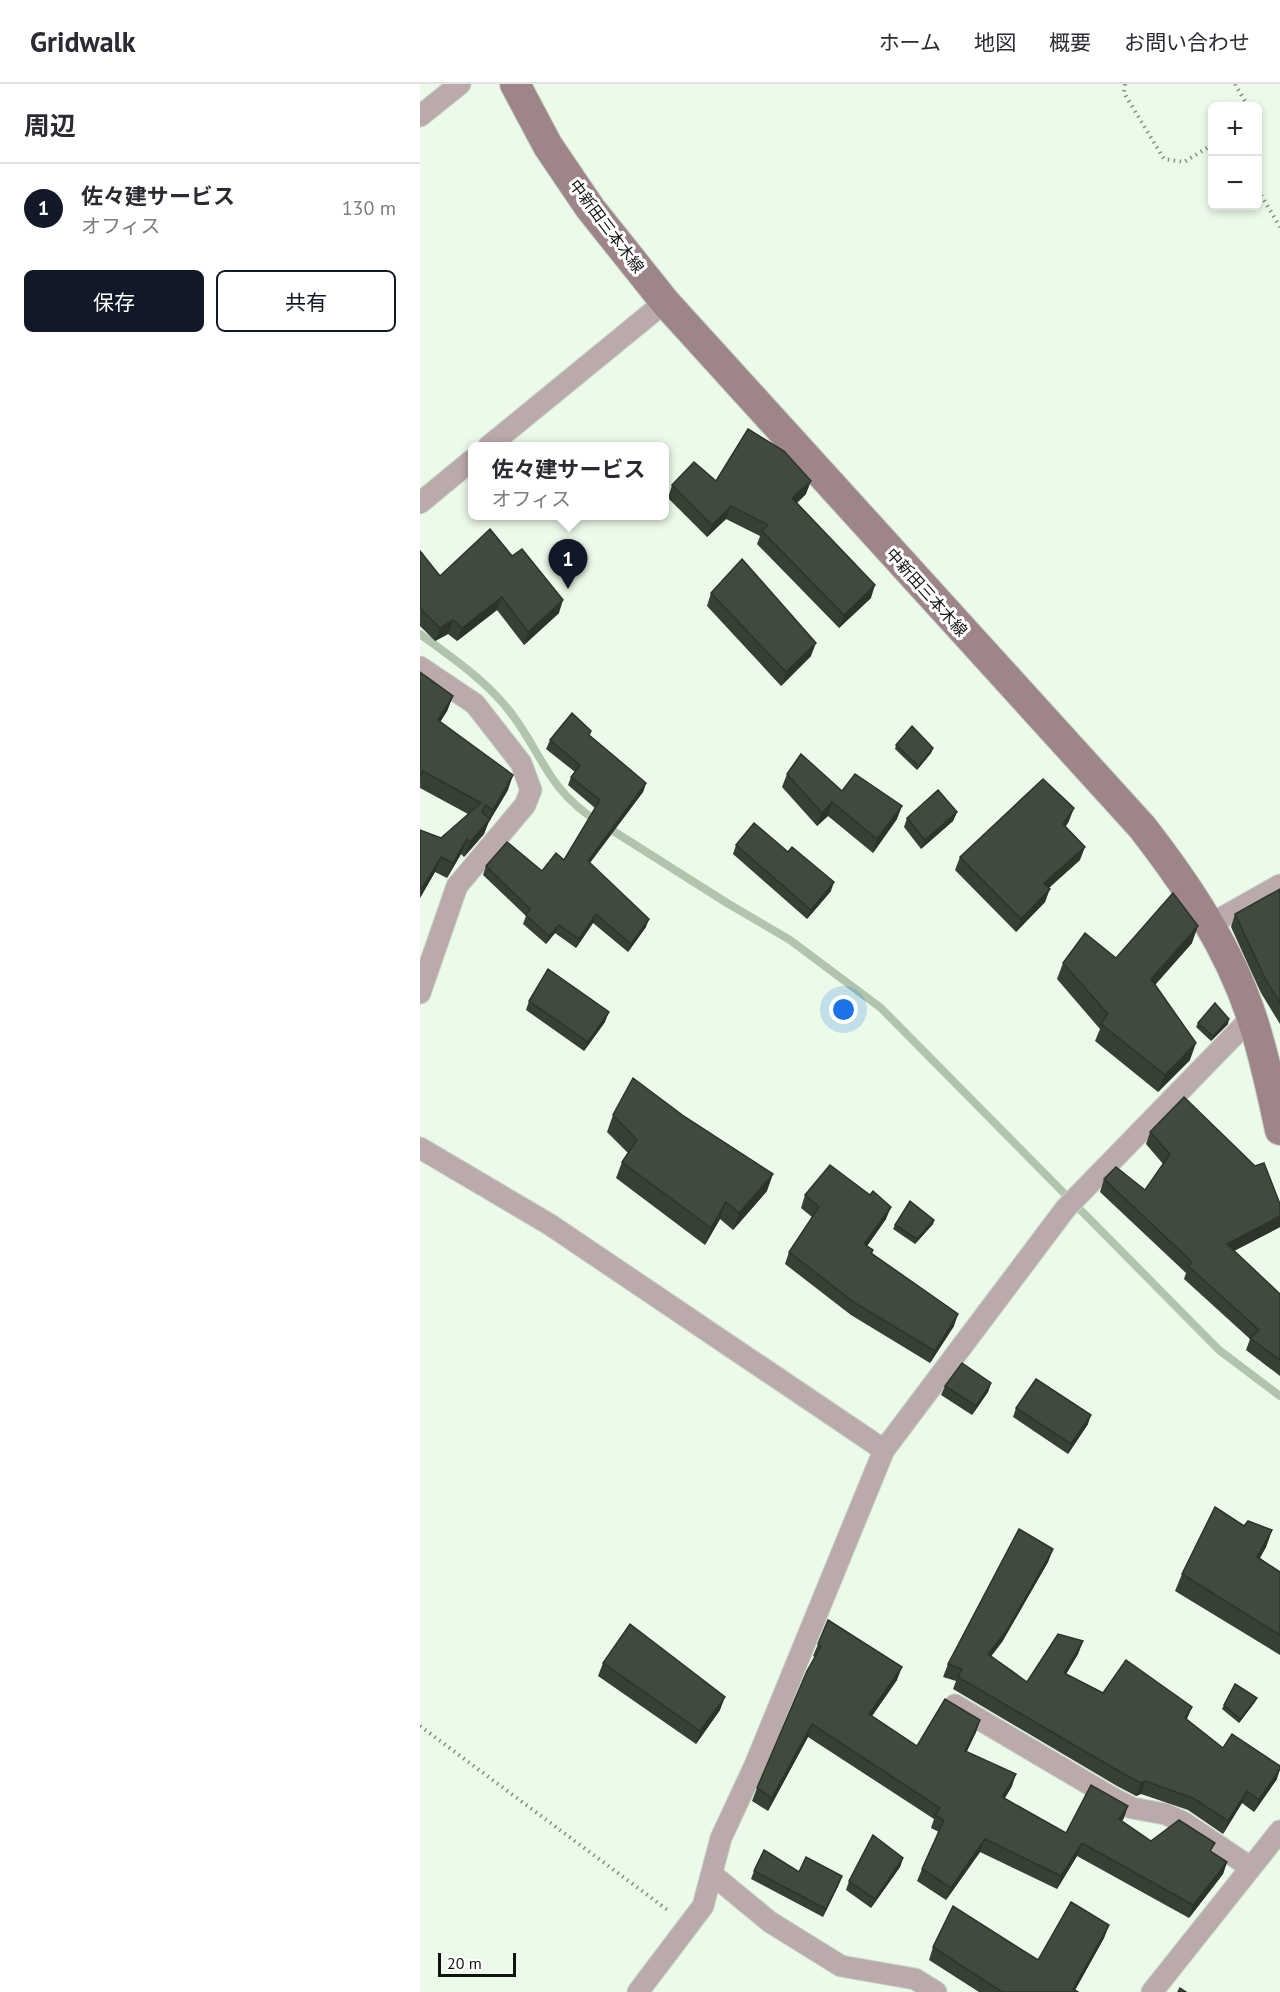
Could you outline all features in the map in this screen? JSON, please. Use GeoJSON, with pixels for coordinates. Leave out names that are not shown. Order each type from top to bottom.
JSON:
{"type":"FeatureCollection","features":[{"type":"Feature","properties":{"kind":"main road","name":"中新田三本木線"},"geometry":{"type":"LineString","coordinates":[[515,84],[548,146],[590,208],[665,302],[1142,827],[1180,876],[1229,962],[1252,1017],[1280,1130]]}},
{"type":"Feature","properties":{"kind":"street"},"geometry":{"type":"LineString","coordinates":[[420,116],[460,84]]}},
{"type":"Feature","properties":{"kind":"street"},"geometry":{"type":"LineString","coordinates":[[495,442],[665,302]]}},
{"type":"Feature","properties":{"kind":"street"},"geometry":{"type":"LineString","coordinates":[[420,503],[468,463]]}},
{"type":"Feature","properties":{"kind":"street"},"geometry":{"type":"LineString","coordinates":[[420,667],[475,704],[521,763],[531,790],[525,805],[457,886],[420,993]]}},
{"type":"Feature","properties":{"kind":"street"},"geometry":{"type":"LineString","coordinates":[[1209,925],[1280,885]]}},
{"type":"Feature","properties":{"kind":"street"},"geometry":{"type":"LineString","coordinates":[[638,1992],[703,1906],[721,1838],[755,1765],[884,1450],[1071,1202],[1252,1017]]}},
{"type":"Feature","properties":{"kind":"street"},"geometry":{"type":"LineString","coordinates":[[420,1148],[549,1224],[884,1450]]}},
{"type":"Feature","properties":{"kind":"street"},"geometry":{"type":"LineString","coordinates":[[946,1700],[1132,1808],[1165,1814],[1183,1822],[1250,1867]]}},
{"type":"Feature","properties":{"kind":"street"},"geometry":{"type":"LineString","coordinates":[[1152,1992],[1280,1831]]}},
{"type":"Feature","properties":{"kind":"street"},"geometry":{"type":"LineString","coordinates":[[712,1875],[770,1922],[841,1966],[915,1979],[936,1992]]}},
{"type":"Feature","properties":{"kind":"path"},"geometry":{"type":"LineString","coordinates":[[1125,84],[1124,93],[1164,159],[1184,162],[1208,147]]}},
{"type":"Feature","properties":{"kind":"path"},"geometry":{"type":"LineString","coordinates":[[1235,84],[1246,102]]}},
{"type":"Feature","properties":{"kind":"path"},"geometry":{"type":"LineString","coordinates":[[1262,197],[1280,227]]}},
{"type":"Feature","properties":{"kind":"path"},"geometry":{"type":"LineString","coordinates":[[420,1726],[689,1926]]}},
{"type":"Feature","properties":{"kind":"building"},"geometry":{"type":"Polygon","coordinates":[[[748,429],[784,451],[811,481],[792,498],[875,585],[844,615],[762,531],[768,525],[731,506],[712,525],[672,485],[694,462],[716,481],[748,429]]]}},
{"type":"Feature","properties":{"kind":"building"},"geometry":{"type":"Polygon","coordinates":[[[490,529],[512,556],[522,549],[563,600],[528,632],[502,597],[462,628],[453,620],[440,628],[420,608],[420,551],[440,576],[490,529]]]}},
{"type":"Feature","properties":{"kind":"building"},"geometry":{"type":"Polygon","coordinates":[[[742,559],[816,643],[786,672],[711,593],[742,559]]]}},
{"type":"Feature","properties":{"kind":"building"},"geometry":{"type":"Polygon","coordinates":[[[420,672],[453,696],[438,720],[513,775],[493,810],[485,805],[482,812],[490,819],[470,842],[467,839],[453,863],[441,857],[423,887],[420,886],[420,830],[441,838],[481,803],[423,771],[420,776],[420,672]]]}},
{"type":"Feature","properties":{"kind":"building"},"geometry":{"type":"Polygon","coordinates":[[[572,713],[591,731],[589,735],[646,783],[588,861],[649,919],[631,944],[596,914],[579,939],[559,925],[549,936],[526,915],[530,909],[486,866],[507,842],[542,871],[556,853],[564,860],[600,800],[571,777],[580,765],[550,740],[572,713]]]}},
{"type":"Feature","properties":{"kind":"building"},"geometry":{"type":"Polygon","coordinates":[[[912,726],[933,748],[919,766],[896,745],[912,726]]]}},
{"type":"Feature","properties":{"kind":"building"},"geometry":{"type":"Polygon","coordinates":[[[801,754],[842,791],[855,774],[902,806],[877,839],[832,802],[822,813],[787,774],[801,754]]]}},
{"type":"Feature","properties":{"kind":"building"},"geometry":{"type":"Polygon","coordinates":[[[1043,779],[1074,808],[1063,824],[1085,847],[1044,883],[1050,889],[1021,919],[960,857],[1043,779]]]}},
{"type":"Feature","properties":{"kind":"building"},"geometry":{"type":"Polygon","coordinates":[[[938,790],[957,812],[925,840],[907,818],[938,790]]]}},
{"type":"Feature","properties":{"kind":"building"},"geometry":{"type":"Polygon","coordinates":[[[754,823],[788,852],[792,847],[834,882],[811,910],[736,845],[754,823]]]}},
{"type":"Feature","properties":{"kind":"building"},"geometry":{"type":"Polygon","coordinates":[[[1280,889],[1280,1003],[1266,980],[1235,914],[1280,889]]]}},
{"type":"Feature","properties":{"kind":"building"},"geometry":{"type":"Polygon","coordinates":[[[1173,893],[1198,926],[1151,979],[1196,1043],[1165,1075],[1101,1024],[1108,1014],[1063,963],[1085,933],[1116,958],[1173,893]]]}},
{"type":"Feature","properties":{"kind":"building"},"geometry":{"type":"Polygon","coordinates":[[[548,969],[609,1012],[588,1042],[529,1001],[548,969]]]}},
{"type":"Feature","properties":{"kind":"building"},"geometry":{"type":"Polygon","coordinates":[[[1215,1003],[1229,1019],[1213,1036],[1198,1023],[1215,1003]]]}},
{"type":"Feature","properties":{"kind":"building"},"geometry":{"type":"Polygon","coordinates":[[[633,1078],[685,1117],[773,1174],[739,1213],[726,1202],[711,1228],[622,1162],[637,1140],[613,1115],[633,1078]]]}},
{"type":"Feature","properties":{"kind":"building"},"geometry":{"type":"Polygon","coordinates":[[[1184,1097],[1255,1166],[1264,1163],[1280,1204],[1280,1216],[1227,1244],[1280,1294],[1280,1360],[1250,1338],[1259,1330],[1188,1266],[1192,1262],[1104,1179],[1116,1167],[1145,1190],[1170,1154],[1150,1132],[1184,1097]]]}},
{"type":"Feature","properties":{"kind":"building"},"geometry":{"type":"Polygon","coordinates":[[[830,1165],[870,1195],[873,1191],[891,1207],[864,1244],[873,1250],[871,1253],[958,1314],[935,1351],[855,1303],[789,1252],[819,1207],[805,1195],[830,1165]]]}},
{"type":"Feature","properties":{"kind":"building"},"geometry":{"type":"Polygon","coordinates":[[[910,1201],[934,1220],[917,1239],[895,1225],[910,1201]]]}},
{"type":"Feature","properties":{"kind":"building"},"geometry":{"type":"Polygon","coordinates":[[[962,1363],[991,1383],[976,1406],[945,1386],[962,1363]]]}},
{"type":"Feature","properties":{"kind":"building"},"geometry":{"type":"Polygon","coordinates":[[[1036,1379],[1091,1415],[1071,1444],[1016,1408],[1036,1379]]]}},
{"type":"Feature","properties":{"kind":"building"},"geometry":{"type":"Polygon","coordinates":[[[1215,1507],[1244,1526],[1248,1521],[1272,1530],[1257,1557],[1280,1572],[1280,1635],[1182,1574],[1215,1507]]]}},
{"type":"Feature","properties":{"kind":"building"},"geometry":{"type":"Polygon","coordinates":[[[1019,1529],[1053,1549],[1007,1630],[988,1654],[1027,1682],[1058,1634],[1083,1641],[1064,1673],[1103,1693],[1126,1660],[1192,1707],[1185,1718],[1223,1748],[1232,1734],[1280,1766],[1259,1800],[1247,1791],[1228,1821],[1193,1798],[1145,1781],[1141,1783],[1122,1773],[958,1677],[962,1669],[948,1664],[1019,1529]]]}},
{"type":"Feature","properties":{"kind":"building"},"geometry":{"type":"Polygon","coordinates":[[[828,1620],[902,1667],[869,1714],[917,1746],[945,1699],[980,1720],[965,1751],[1016,1774],[1002,1797],[1066,1833],[1091,1785],[1128,1806],[1119,1819],[1151,1841],[1179,1820],[1215,1843],[1210,1851],[1227,1862],[1193,1905],[1082,1843],[1061,1876],[985,1839],[951,1888],[922,1869],[944,1820],[935,1815],[940,1808],[812,1724],[772,1798],[757,1788],[807,1671],[821,1646],[818,1644],[828,1620]]]}},
{"type":"Feature","properties":{"kind":"building"},"geometry":{"type":"Polygon","coordinates":[[[630,1624],[725,1697],[700,1731],[603,1663],[630,1624]]]}},
{"type":"Feature","properties":{"kind":"building"},"geometry":{"type":"Polygon","coordinates":[[[1235,1684],[1257,1698],[1240,1719],[1224,1705],[1235,1684]]]}},
{"type":"Feature","properties":{"kind":"building"},"geometry":{"type":"Polygon","coordinates":[[[873,1835],[903,1858],[875,1899],[849,1881],[873,1835]]]}},
{"type":"Feature","properties":{"kind":"building"},"geometry":{"type":"Polygon","coordinates":[[[764,1850],[799,1872],[806,1857],[842,1876],[826,1909],[754,1871],[764,1850]]]}},
{"type":"Feature","properties":{"kind":"building"},"geometry":{"type":"Polygon","coordinates":[[[1071,1902],[1109,1925],[1073,1989],[1078,1992],[1002,1992],[933,1947],[953,1906],[1038,1960],[1071,1902]]]}},
{"type":"Feature","properties":{"kind":"waterway"},"geometry":{"type":"LineString","coordinates":[[420,634],[502,701],[522,728],[556,784],[580,809],[597,821]]}},
{"type":"Feature","properties":{"kind":"waterway"},"geometry":{"type":"LineString","coordinates":[[607,827],[790,940],[881,1008],[1219,1350],[1280,1396]]}},
{"type":"Feature","properties":{"kind":"place","name":"佐々建サービス"},"geometry":{"type":"Point","coordinates":[568,589]}}]}
